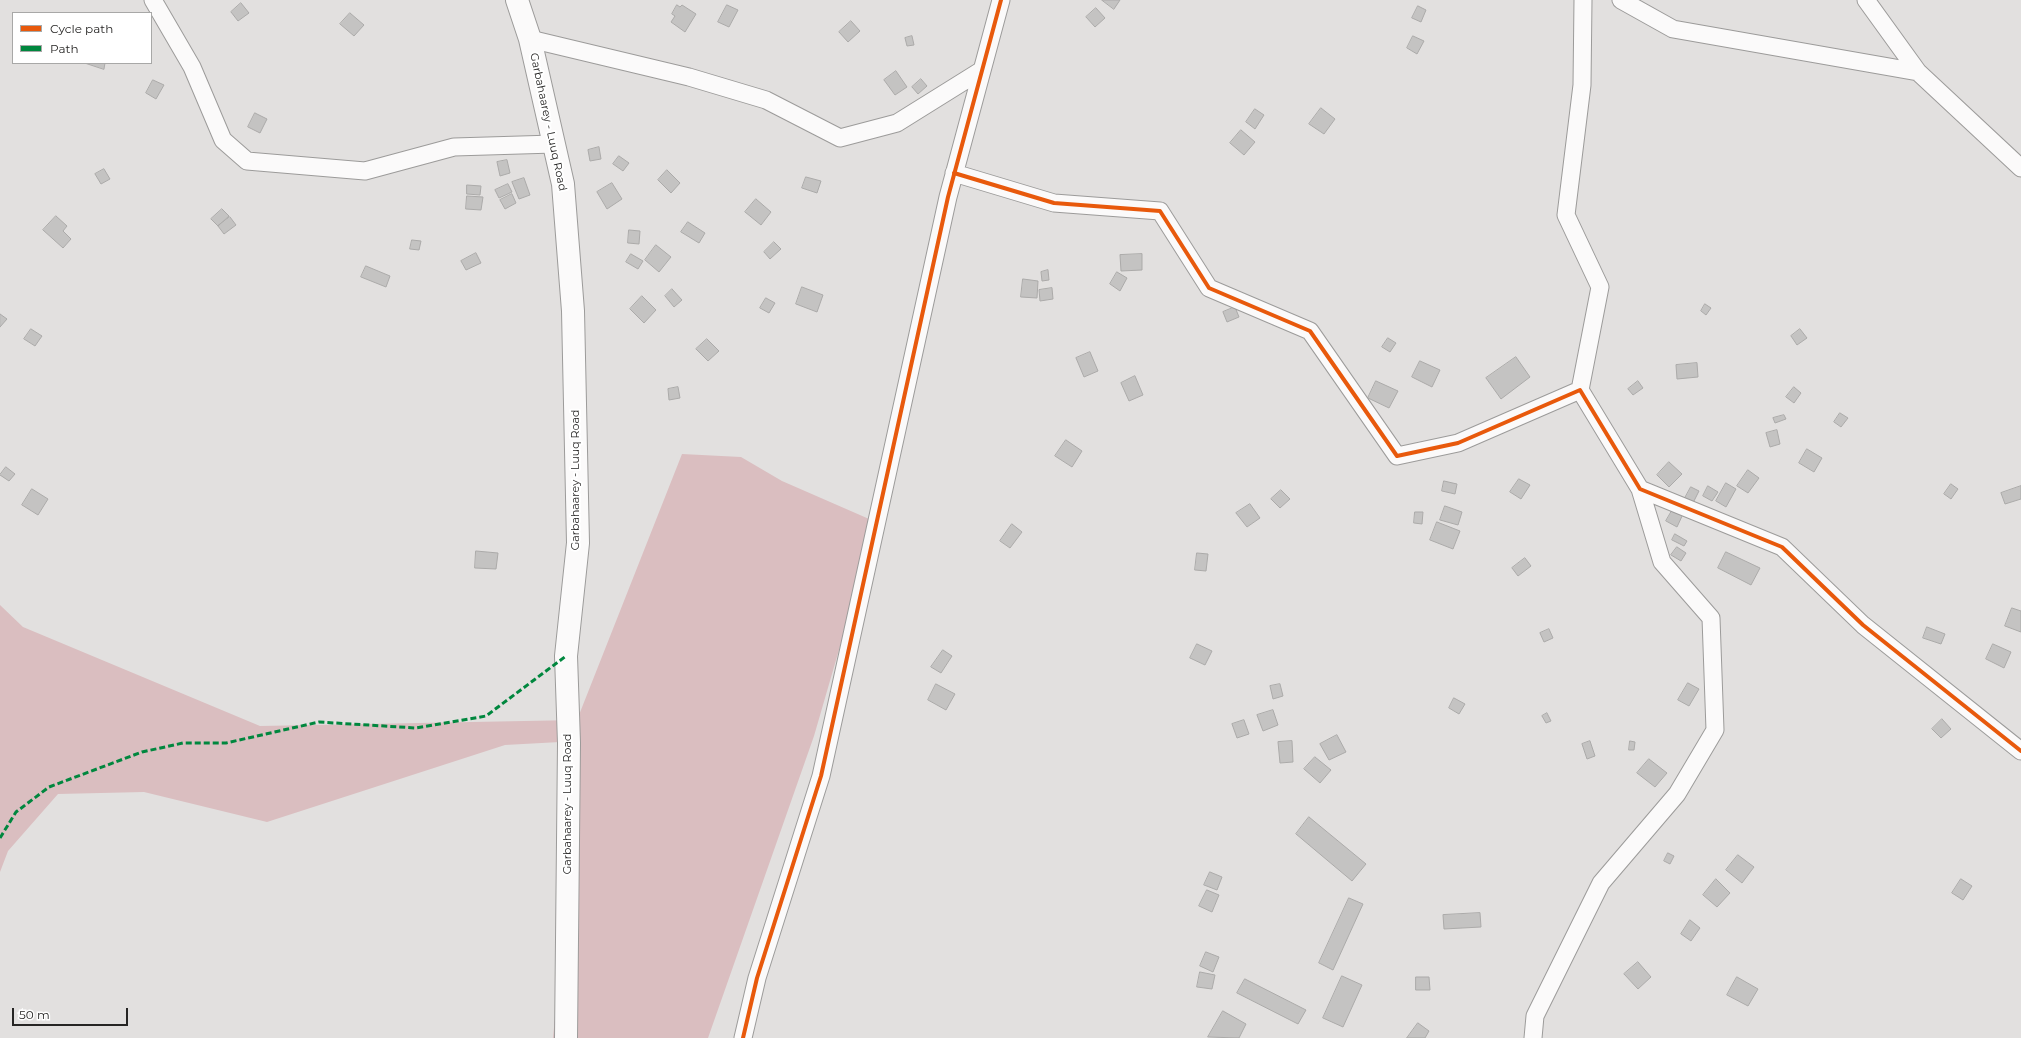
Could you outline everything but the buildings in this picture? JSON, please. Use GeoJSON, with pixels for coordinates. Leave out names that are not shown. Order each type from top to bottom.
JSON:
{"type":"FeatureCollection","features":[{"type":"Feature","properties":{"kind":"street"},"geometry":{"type":"LineString","coordinates":[[154,0],[192,67],[223,140],[247,161],[365,171],[454,147],[554,144]]}},
{"type":"Feature","properties":{"kind":"street","name":"Garbahaarey - Luuq Road"},"geometry":{"type":"LineString","coordinates":[[517,0],[530,39],[563,184],[573,311],[578,535],[566,656],[569,743],[566,1038]]}},
{"type":"Feature","properties":{"kind":"street"},"geometry":{"type":"LineString","coordinates":[[743,1038],[757,978],[821,776],[954,173],[1001,0]]}},
{"type":"Feature","properties":{"kind":"street"},"geometry":{"type":"LineString","coordinates":[[1533,1038],[1535,1016],[1601,883],[1677,794],[1715,730],[1711,618],[1662,562],[1640,489],[1580,390],[1600,287],[1566,215],[1582,85],[1583,0]]}},
{"type":"Feature","properties":{"kind":"street"},"geometry":{"type":"LineString","coordinates":[[1621,0],[1673,29],[1918,72]]}},
{"type":"Feature","properties":{"kind":"street"},"geometry":{"type":"LineString","coordinates":[[1866,0],[1918,72],[2021,168]]}},
{"type":"Feature","properties":{"kind":"street"},"geometry":{"type":"LineString","coordinates":[[530,39],[689,77],[766,100],[840,138],[897,124],[982,70]]}},
{"type":"Feature","properties":{"kind":"street"},"geometry":{"type":"LineString","coordinates":[[954,173],[1054,203],[1160,211],[1208,288],[1310,331],[1398,456],[1458,443],[1580,390]]}},
{"type":"Feature","properties":{"kind":"street"},"geometry":{"type":"LineString","coordinates":[[1640,489],[1782,547],[1863,625],[2021,751]]}},
{"type":"Feature","properties":{"kind":"shaded area"},"geometry":{"type":"Polygon","coordinates":[[[682,454],[741,457],[782,481],[876,522],[814,736],[708,1038],[553,1038],[563,933],[560,742],[505,745],[267,822],[144,792],[58,794],[8,851],[0,872],[0,605],[23,627],[260,726],[577,720],[682,454]]]}},
{"type":"Feature","properties":{"kind":"marked path"},"geometry":{"type":"LineString","coordinates":[[0,838],[16,812],[49,787],[142,752],[183,743],[226,743],[319,722],[416,728],[486,716],[566,656]]}},
{"type":"Feature","properties":{"kind":"cycle path"},"geometry":{"type":"LineString","coordinates":[[743,1038],[757,978],[821,776],[948,197],[1001,0]]}},
{"type":"Feature","properties":{"kind":"cycle path"},"geometry":{"type":"LineString","coordinates":[[954,173],[1054,203],[1160,211],[1209,288],[1310,331],[1397,456],[1458,443],[1580,390],[1640,489],[1782,547],[1863,625],[2021,751]]}}]}
